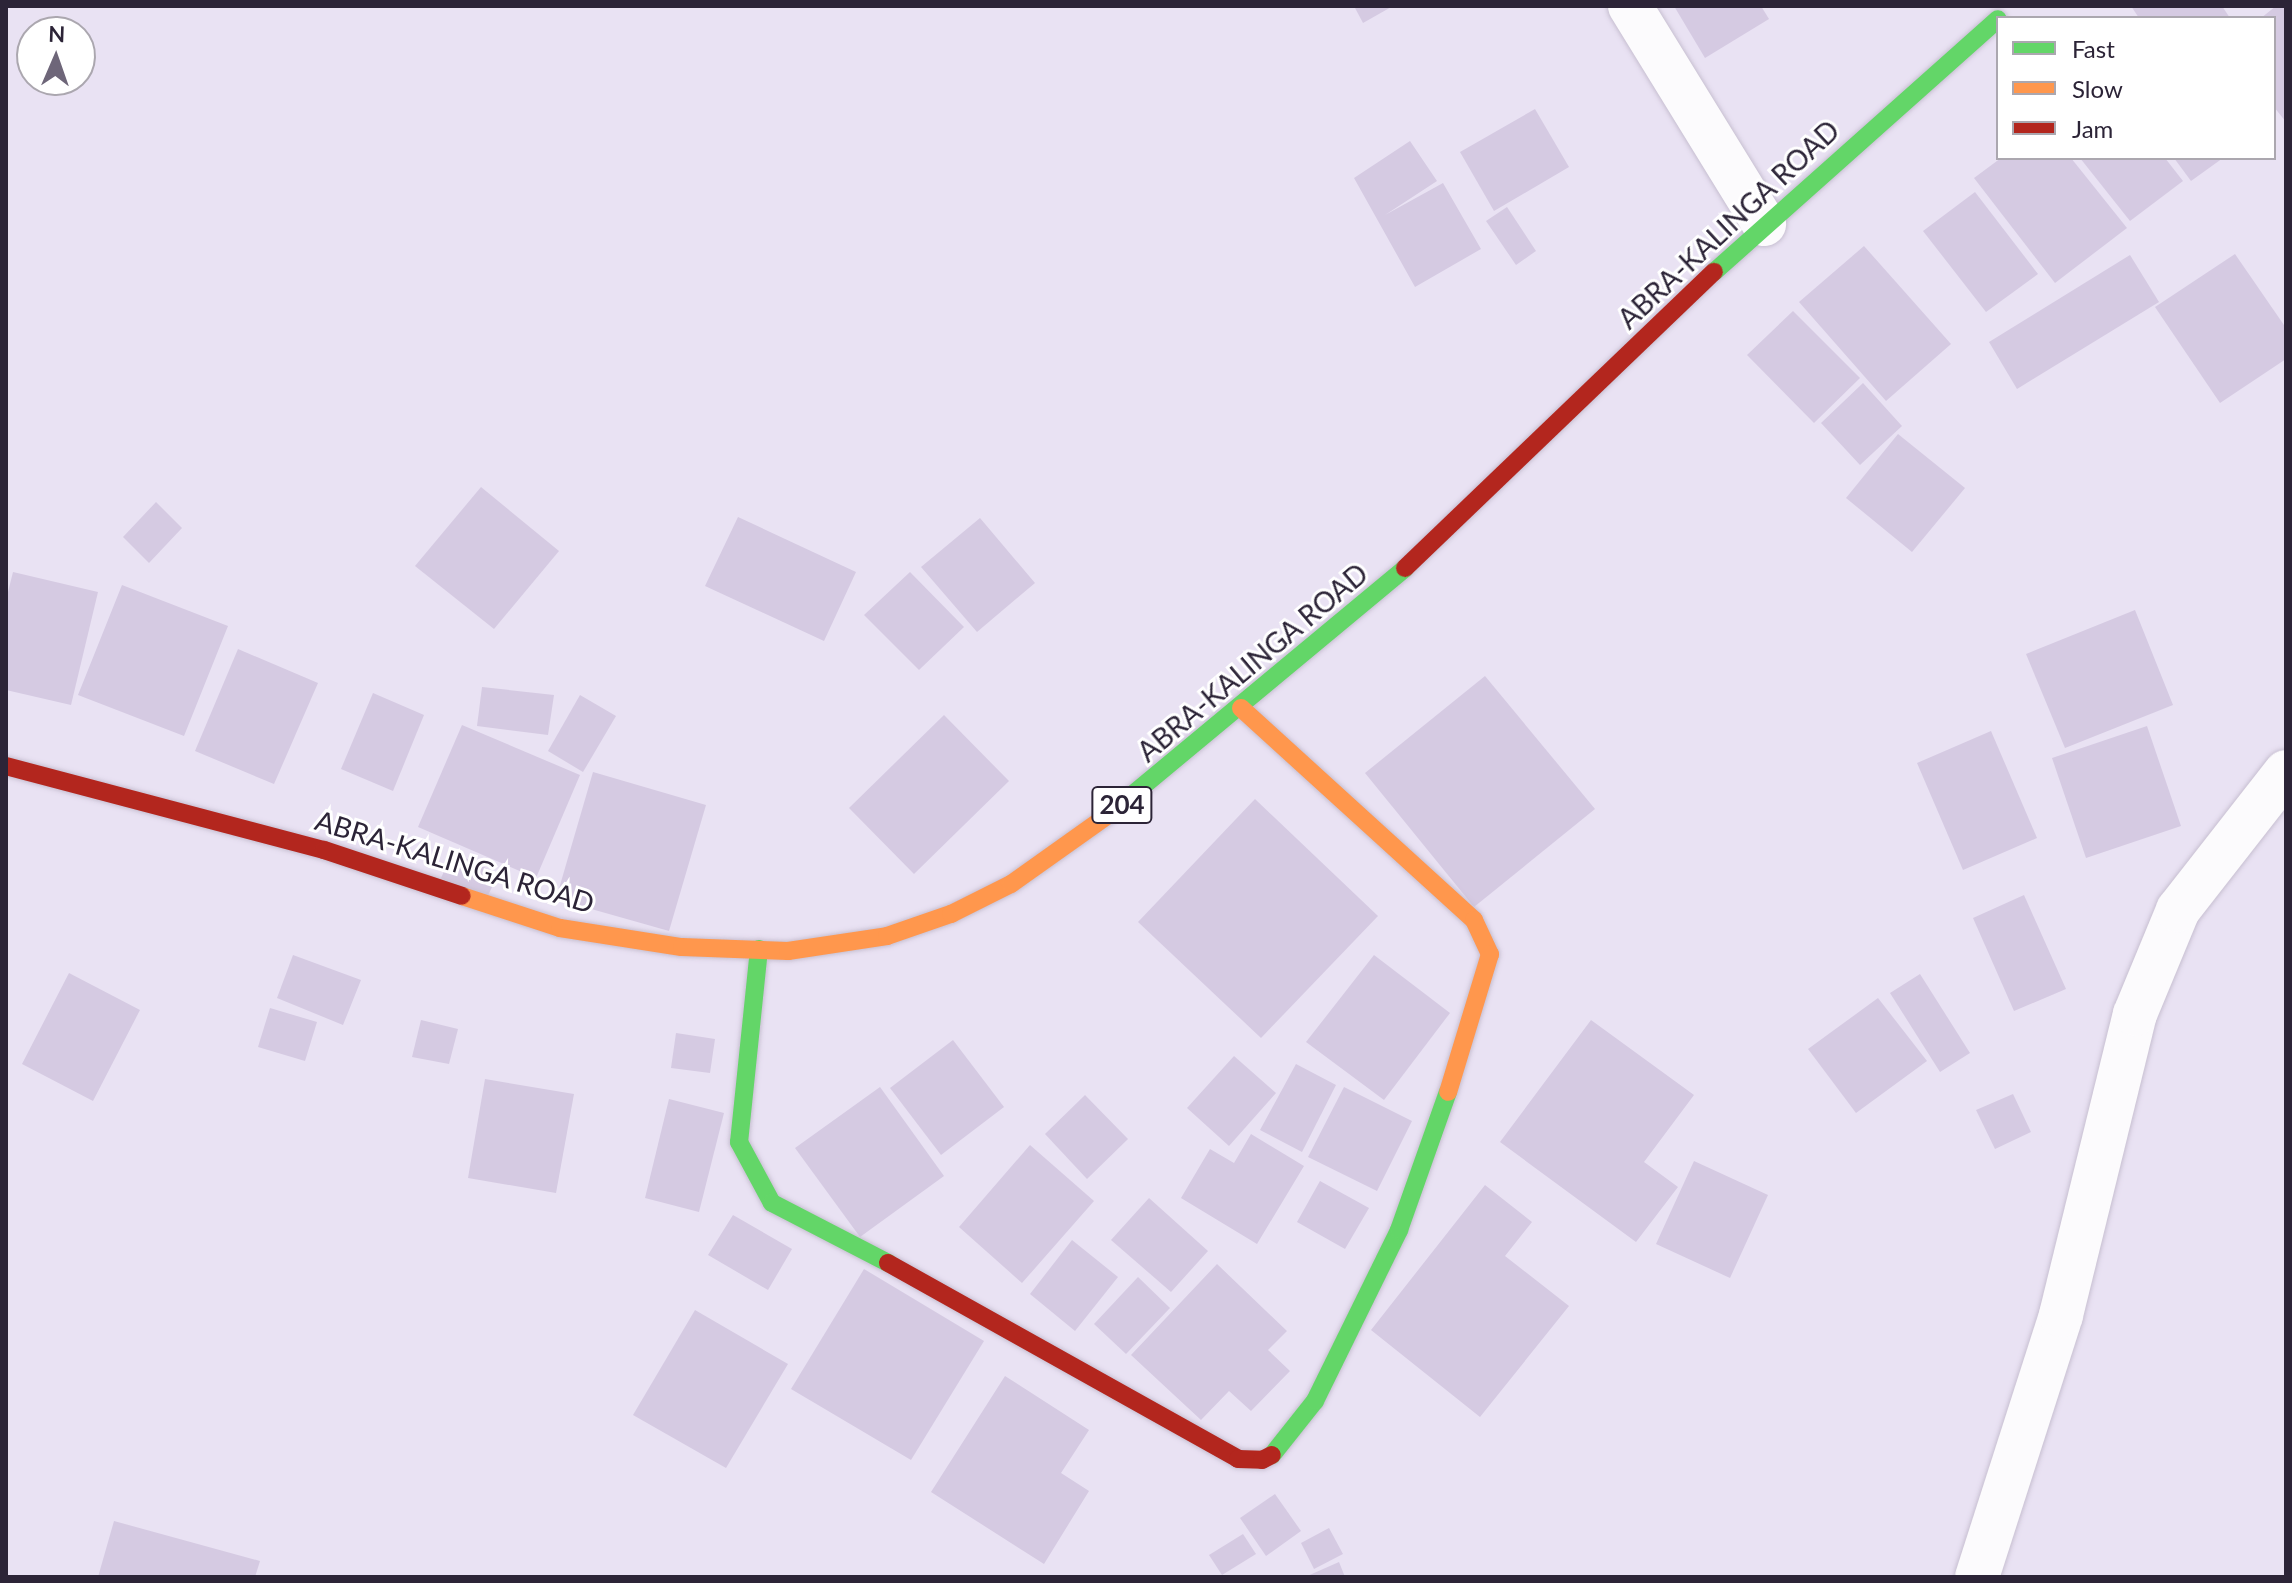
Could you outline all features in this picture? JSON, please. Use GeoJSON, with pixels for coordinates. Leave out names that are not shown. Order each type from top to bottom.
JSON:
{"type":"FeatureCollection","features":[{"type":"Feature","properties":{"kind":"main road","name":"ABRA-KALINGA ROAD"},"geometry":{"type":"LineString","coordinates":[[6,766],[324,850],[560,928],[682,947],[788,951],[887,936],[951,914],[1011,884],[1146,788],[1427,550],[1764,224],[1996,22]]}},
{"type":"Feature","properties":{"kind":"main road"},"geometry":{"type":"LineString","coordinates":[[759,949],[739,1104],[739,1142],[772,1203],[989,1316],[1238,1459],[1262,1460],[1281,1450],[1315,1401],[1399,1230],[1480,1000],[1490,954],[1474,920],[1241,708]]}},
{"type":"Feature","properties":{"kind":"street"},"geometry":{"type":"LineString","coordinates":[[1630,6],[1764,224]]}},
{"type":"Feature","properties":{"kind":"street"},"geometry":{"type":"LineString","coordinates":[[1977,1577],[2061,1315],[2135,1014],[2178,910],[2286,772]]}},
{"type":"Feature","properties":{"kind":"building"},"geometry":{"type":"Polygon","coordinates":[[[1354,6],[1393,6],[1363,23],[1354,6]]]}},
{"type":"Feature","properties":{"kind":"building"},"geometry":{"type":"Polygon","coordinates":[[[1674,6],[1761,6],[1769,19],[1705,58],[1674,6]]]}},
{"type":"Feature","properties":{"kind":"building"},"geometry":{"type":"Polygon","coordinates":[[[2131,6],[2222,6],[2229,16],[2138,16],[2131,6]]]}},
{"type":"Feature","properties":{"kind":"building"},"geometry":{"type":"Polygon","coordinates":[[[2276,6],[2286,6],[2286,122],[2276,110],[2276,16],[2264,16],[2276,6]]]}},
{"type":"Feature","properties":{"kind":"building"},"geometry":{"type":"Polygon","coordinates":[[[1535,109],[1569,167],[1494,211],[1460,152],[1535,109]]]}},
{"type":"Feature","properties":{"kind":"building"},"geometry":{"type":"Polygon","coordinates":[[[1410,141],[1437,181],[1385,215],[1443,183],[1481,249],[1415,287],[1354,178],[1410,141]]]}},
{"type":"Feature","properties":{"kind":"building"},"geometry":{"type":"Polygon","coordinates":[[[1998,160],[2073,160],[2127,228],[2055,283],[1974,178],[1998,160]]]}},
{"type":"Feature","properties":{"kind":"building"},"geometry":{"type":"Polygon","coordinates":[[[2082,160],[2167,160],[2183,181],[2130,221],[2082,160]]]}},
{"type":"Feature","properties":{"kind":"building"},"geometry":{"type":"Polygon","coordinates":[[[2175,160],[2220,160],[2191,181],[2175,160]]]}},
{"type":"Feature","properties":{"kind":"building"},"geometry":{"type":"Polygon","coordinates":[[[1975,192],[2038,274],[1986,312],[1923,231],[1975,192]]]}},
{"type":"Feature","properties":{"kind":"building"},"geometry":{"type":"Polygon","coordinates":[[[1507,207],[1536,251],[1516,265],[1486,221],[1507,207]]]}},
{"type":"Feature","properties":{"kind":"building"},"geometry":{"type":"Polygon","coordinates":[[[1864,246],[1951,344],[1886,401],[1799,302],[1864,246]]]}},
{"type":"Feature","properties":{"kind":"building"},"geometry":{"type":"Polygon","coordinates":[[[2235,254],[2286,328],[2286,359],[2220,403],[2155,307],[2235,254]]]}},
{"type":"Feature","properties":{"kind":"building"},"geometry":{"type":"Polygon","coordinates":[[[2130,255],[2159,302],[2017,389],[1989,342],[2130,255]]]}},
{"type":"Feature","properties":{"kind":"building"},"geometry":{"type":"Polygon","coordinates":[[[1793,311],[1860,378],[1814,423],[1747,355],[1793,311]]]}},
{"type":"Feature","properties":{"kind":"building"},"geometry":{"type":"Polygon","coordinates":[[[1863,383],[1902,426],[1860,465],[1821,423],[1863,383]]]}},
{"type":"Feature","properties":{"kind":"building"},"geometry":{"type":"Polygon","coordinates":[[[1898,434],[1965,488],[1912,552],[1846,498],[1898,434]]]}},
{"type":"Feature","properties":{"kind":"building"},"geometry":{"type":"Polygon","coordinates":[[[481,487],[559,551],[494,629],[415,566],[481,487]]]}},
{"type":"Feature","properties":{"kind":"building"},"geometry":{"type":"Polygon","coordinates":[[[156,502],[182,528],[149,563],[123,537],[156,502]]]}},
{"type":"Feature","properties":{"kind":"building"},"geometry":{"type":"Polygon","coordinates":[[[738,517],[856,572],[824,641],[705,586],[738,517]]]}},
{"type":"Feature","properties":{"kind":"building"},"geometry":{"type":"Polygon","coordinates":[[[980,518],[1035,583],[977,632],[921,567],[980,518]]]}},
{"type":"Feature","properties":{"kind":"building"},"geometry":{"type":"Polygon","coordinates":[[[13,572],[98,592],[71,705],[6,690],[6,600],[13,572]]]}},
{"type":"Feature","properties":{"kind":"building"},"geometry":{"type":"Polygon","coordinates":[[[910,572],[964,627],[919,670],[864,615],[910,572]]]}},
{"type":"Feature","properties":{"kind":"building"},"geometry":{"type":"Polygon","coordinates":[[[122,585],[228,626],[184,736],[78,695],[122,585]]]}},
{"type":"Feature","properties":{"kind":"building"},"geometry":{"type":"Polygon","coordinates":[[[2135,610],[2173,705],[2065,748],[2026,654],[2135,610]]]}},
{"type":"Feature","properties":{"kind":"building"},"geometry":{"type":"Polygon","coordinates":[[[238,649],[318,683],[274,784],[195,751],[238,649]]]}},
{"type":"Feature","properties":{"kind":"building"},"geometry":{"type":"Polygon","coordinates":[[[1485,676],[1595,809],[1474,907],[1365,773],[1485,676]]]}},
{"type":"Feature","properties":{"kind":"building"},"geometry":{"type":"Polygon","coordinates":[[[482,687],[554,695],[548,735],[477,726],[482,687]]]}},
{"type":"Feature","properties":{"kind":"building"},"geometry":{"type":"Polygon","coordinates":[[[373,693],[424,715],[393,791],[341,769],[373,693]]]}},
{"type":"Feature","properties":{"kind":"building"},"geometry":{"type":"Polygon","coordinates":[[[580,695],[616,716],[583,772],[548,751],[580,695]]]}},
{"type":"Feature","properties":{"kind":"building"},"geometry":{"type":"Polygon","coordinates":[[[944,715],[1009,781],[914,874],[849,808],[944,715]]]}},
{"type":"Feature","properties":{"kind":"building"},"geometry":{"type":"Polygon","coordinates":[[[462,725],[580,775],[536,878],[418,827],[462,725]]]}},
{"type":"Feature","properties":{"kind":"building"},"geometry":{"type":"Polygon","coordinates":[[[2147,726],[2181,826],[2086,858],[2052,758],[2147,726]]]}},
{"type":"Feature","properties":{"kind":"building"},"geometry":{"type":"Polygon","coordinates":[[[1991,731],[2037,838],[1963,870],[1917,763],[1991,731]]]}},
{"type":"Feature","properties":{"kind":"building"},"geometry":{"type":"Polygon","coordinates":[[[593,772],[706,805],[669,931],[556,899],[593,772]]]}},
{"type":"Feature","properties":{"kind":"building"},"geometry":{"type":"Polygon","coordinates":[[[1255,799],[1378,916],[1261,1038],[1138,922],[1255,799]]]}},
{"type":"Feature","properties":{"kind":"building"},"geometry":{"type":"Polygon","coordinates":[[[453,852],[498,874],[486,900],[441,878],[453,852]]]}},
{"type":"Feature","properties":{"kind":"building"},"geometry":{"type":"Polygon","coordinates":[[[2024,895],[2066,989],[2014,1011],[1973,918],[2024,895]]]}},
{"type":"Feature","properties":{"kind":"building"},"geometry":{"type":"Polygon","coordinates":[[[293,955],[361,980],[343,1025],[277,998],[293,955]]]}},
{"type":"Feature","properties":{"kind":"building"},"geometry":{"type":"Polygon","coordinates":[[[1374,955],[1450,1013],[1384,1100],[1306,1042],[1374,955]]]}},
{"type":"Feature","properties":{"kind":"building"},"geometry":{"type":"Polygon","coordinates":[[[69,973],[140,1010],[93,1101],[22,1064],[69,973]]]}},
{"type":"Feature","properties":{"kind":"building"},"geometry":{"type":"Polygon","coordinates":[[[1920,974],[1970,1053],[1940,1072],[1890,993],[1920,974]]]}},
{"type":"Feature","properties":{"kind":"building"},"geometry":{"type":"Polygon","coordinates":[[[1878,998],[1927,1061],[1856,1113],[1808,1049],[1878,998]]]}},
{"type":"Feature","properties":{"kind":"building"},"geometry":{"type":"Polygon","coordinates":[[[270,1008],[317,1022],[305,1061],[258,1047],[270,1008]]]}},
{"type":"Feature","properties":{"kind":"building"},"geometry":{"type":"Polygon","coordinates":[[[421,1020],[458,1029],[449,1064],[412,1057],[421,1020]]]}},
{"type":"Feature","properties":{"kind":"building"},"geometry":{"type":"Polygon","coordinates":[[[1591,1020],[1694,1095],[1644,1162],[1678,1187],[1636,1242],[1500,1142],[1591,1020]]]}},
{"type":"Feature","properties":{"kind":"building"},"geometry":{"type":"Polygon","coordinates":[[[676,1033],[715,1039],[710,1073],[671,1068],[676,1033]]]}},
{"type":"Feature","properties":{"kind":"building"},"geometry":{"type":"Polygon","coordinates":[[[953,1040],[1004,1107],[941,1155],[890,1088],[953,1040]]]}},
{"type":"Feature","properties":{"kind":"building"},"geometry":{"type":"Polygon","coordinates":[[[1234,1056],[1276,1093],[1229,1146],[1187,1108],[1234,1056]]]}},
{"type":"Feature","properties":{"kind":"building"},"geometry":{"type":"Polygon","coordinates":[[[1296,1064],[1336,1085],[1302,1152],[1260,1130],[1296,1064]]]}},
{"type":"Feature","properties":{"kind":"building"},"geometry":{"type":"Polygon","coordinates":[[[485,1079],[574,1094],[556,1193],[468,1178],[485,1079]]]}},
{"type":"Feature","properties":{"kind":"building"},"geometry":{"type":"Polygon","coordinates":[[[880,1087],[944,1176],[860,1237],[795,1148],[880,1087]]]}},
{"type":"Feature","properties":{"kind":"building"},"geometry":{"type":"Polygon","coordinates":[[[1344,1087],[1412,1121],[1377,1191],[1308,1157],[1344,1087]]]}},
{"type":"Feature","properties":{"kind":"building"},"geometry":{"type":"Polygon","coordinates":[[[2013,1094],[2031,1132],[1995,1149],[1976,1110],[2013,1094]]]}},
{"type":"Feature","properties":{"kind":"building"},"geometry":{"type":"Polygon","coordinates":[[[1085,1095],[1128,1139],[1087,1179],[1045,1134],[1085,1095]]]}},
{"type":"Feature","properties":{"kind":"building"},"geometry":{"type":"Polygon","coordinates":[[[669,1099],[724,1113],[699,1212],[645,1198],[669,1099]]]}},
{"type":"Feature","properties":{"kind":"building"},"geometry":{"type":"Polygon","coordinates":[[[1251,1134],[1304,1166],[1257,1244],[1181,1198],[1210,1149],[1234,1163],[1251,1134]]]}},
{"type":"Feature","properties":{"kind":"building"},"geometry":{"type":"Polygon","coordinates":[[[1030,1145],[1094,1201],[1022,1283],[959,1227],[1030,1145]]]}},
{"type":"Feature","properties":{"kind":"building"},"geometry":{"type":"Polygon","coordinates":[[[1694,1161],[1768,1195],[1730,1278],[1656,1244],[1694,1161]]]}},
{"type":"Feature","properties":{"kind":"building"},"geometry":{"type":"Polygon","coordinates":[[[1320,1181],[1369,1208],[1345,1249],[1297,1222],[1320,1181]]]}},
{"type":"Feature","properties":{"kind":"building"},"geometry":{"type":"Polygon","coordinates":[[[1485,1185],[1532,1222],[1505,1256],[1569,1306],[1480,1417],[1371,1330],[1485,1185]]]}},
{"type":"Feature","properties":{"kind":"building"},"geometry":{"type":"Polygon","coordinates":[[[1149,1198],[1208,1251],[1171,1292],[1111,1240],[1149,1198]]]}},
{"type":"Feature","properties":{"kind":"building"},"geometry":{"type":"Polygon","coordinates":[[[733,1215],[792,1249],[768,1290],[708,1255],[733,1215]]]}},
{"type":"Feature","properties":{"kind":"building"},"geometry":{"type":"Polygon","coordinates":[[[1072,1240],[1118,1277],[1075,1331],[1030,1294],[1072,1240]]]}},
{"type":"Feature","properties":{"kind":"building"},"geometry":{"type":"Polygon","coordinates":[[[1217,1264],[1287,1331],[1268,1350],[1290,1371],[1251,1411],[1229,1391],[1201,1420],[1131,1355],[1217,1264]]]}},
{"type":"Feature","properties":{"kind":"building"},"geometry":{"type":"Polygon","coordinates":[[[864,1269],[984,1341],[911,1460],[791,1389],[864,1269]]]}},
{"type":"Feature","properties":{"kind":"building"},"geometry":{"type":"Polygon","coordinates":[[[1138,1277],[1170,1308],[1126,1354],[1094,1324],[1138,1277]]]}},
{"type":"Feature","properties":{"kind":"building"},"geometry":{"type":"Polygon","coordinates":[[[695,1310],[788,1364],[726,1468],[633,1415],[695,1310]]]}},
{"type":"Feature","properties":{"kind":"building"},"geometry":{"type":"Polygon","coordinates":[[[1005,1376],[1089,1430],[1061,1473],[1089,1491],[1044,1564],[931,1492],[1005,1376]]]}},
{"type":"Feature","properties":{"kind":"building"},"geometry":{"type":"Polygon","coordinates":[[[1275,1494],[1301,1531],[1266,1556],[1240,1518],[1275,1494]]]}},
{"type":"Feature","properties":{"kind":"building"},"geometry":{"type":"Polygon","coordinates":[[[114,1521],[260,1561],[255,1577],[98,1577],[114,1521]]]}},
{"type":"Feature","properties":{"kind":"building"},"geometry":{"type":"Polygon","coordinates":[[[1329,1528],[1343,1554],[1314,1569],[1301,1543],[1329,1528]]]}},
{"type":"Feature","properties":{"kind":"building"},"geometry":{"type":"Polygon","coordinates":[[[1243,1534],[1256,1554],[1222,1575],[1209,1555],[1243,1534]]]}},
{"type":"Feature","properties":{"kind":"building"},"geometry":{"type":"Polygon","coordinates":[[[1339,1562],[1345,1577],[1305,1577],[1339,1562]]]}},
{"type":"Feature","properties":{"kind":"traffic: fast"},"geometry":{"type":"LineString","coordinates":[[1714,272],[1996,21]]}},
{"type":"Feature","properties":{"kind":"traffic: fast"},"geometry":{"type":"LineString","coordinates":[[1108,815],[1405,568]]}},
{"type":"Feature","properties":{"kind":"traffic: fast"},"geometry":{"type":"LineString","coordinates":[[759,949],[739,1142],[772,1203],[888,1263]]}},
{"type":"Feature","properties":{"kind":"traffic: fast"},"geometry":{"type":"LineString","coordinates":[[1272,1455],[1315,1401],[1399,1230],[1448,1092]]}},
{"type":"Feature","properties":{"kind":"traffic: slow"},"geometry":{"type":"LineString","coordinates":[[1241,708],[1474,920],[1490,954],[1448,1092]]}},
{"type":"Feature","properties":{"kind":"traffic: slow"},"geometry":{"type":"LineString","coordinates":[[462,896],[560,928],[682,947],[788,951],[887,936],[951,914],[1011,884],[1108,815]]}},
{"type":"Feature","properties":{"kind":"traffic: jam"},"geometry":{"type":"LineString","coordinates":[[1405,568],[1714,272]]}},
{"type":"Feature","properties":{"kind":"traffic: jam"},"geometry":{"type":"LineString","coordinates":[[6,766],[324,850],[462,896]]}},
{"type":"Feature","properties":{"kind":"traffic: jam"},"geometry":{"type":"LineString","coordinates":[[888,1263],[1238,1459],[1262,1460],[1272,1455]]}}]}
